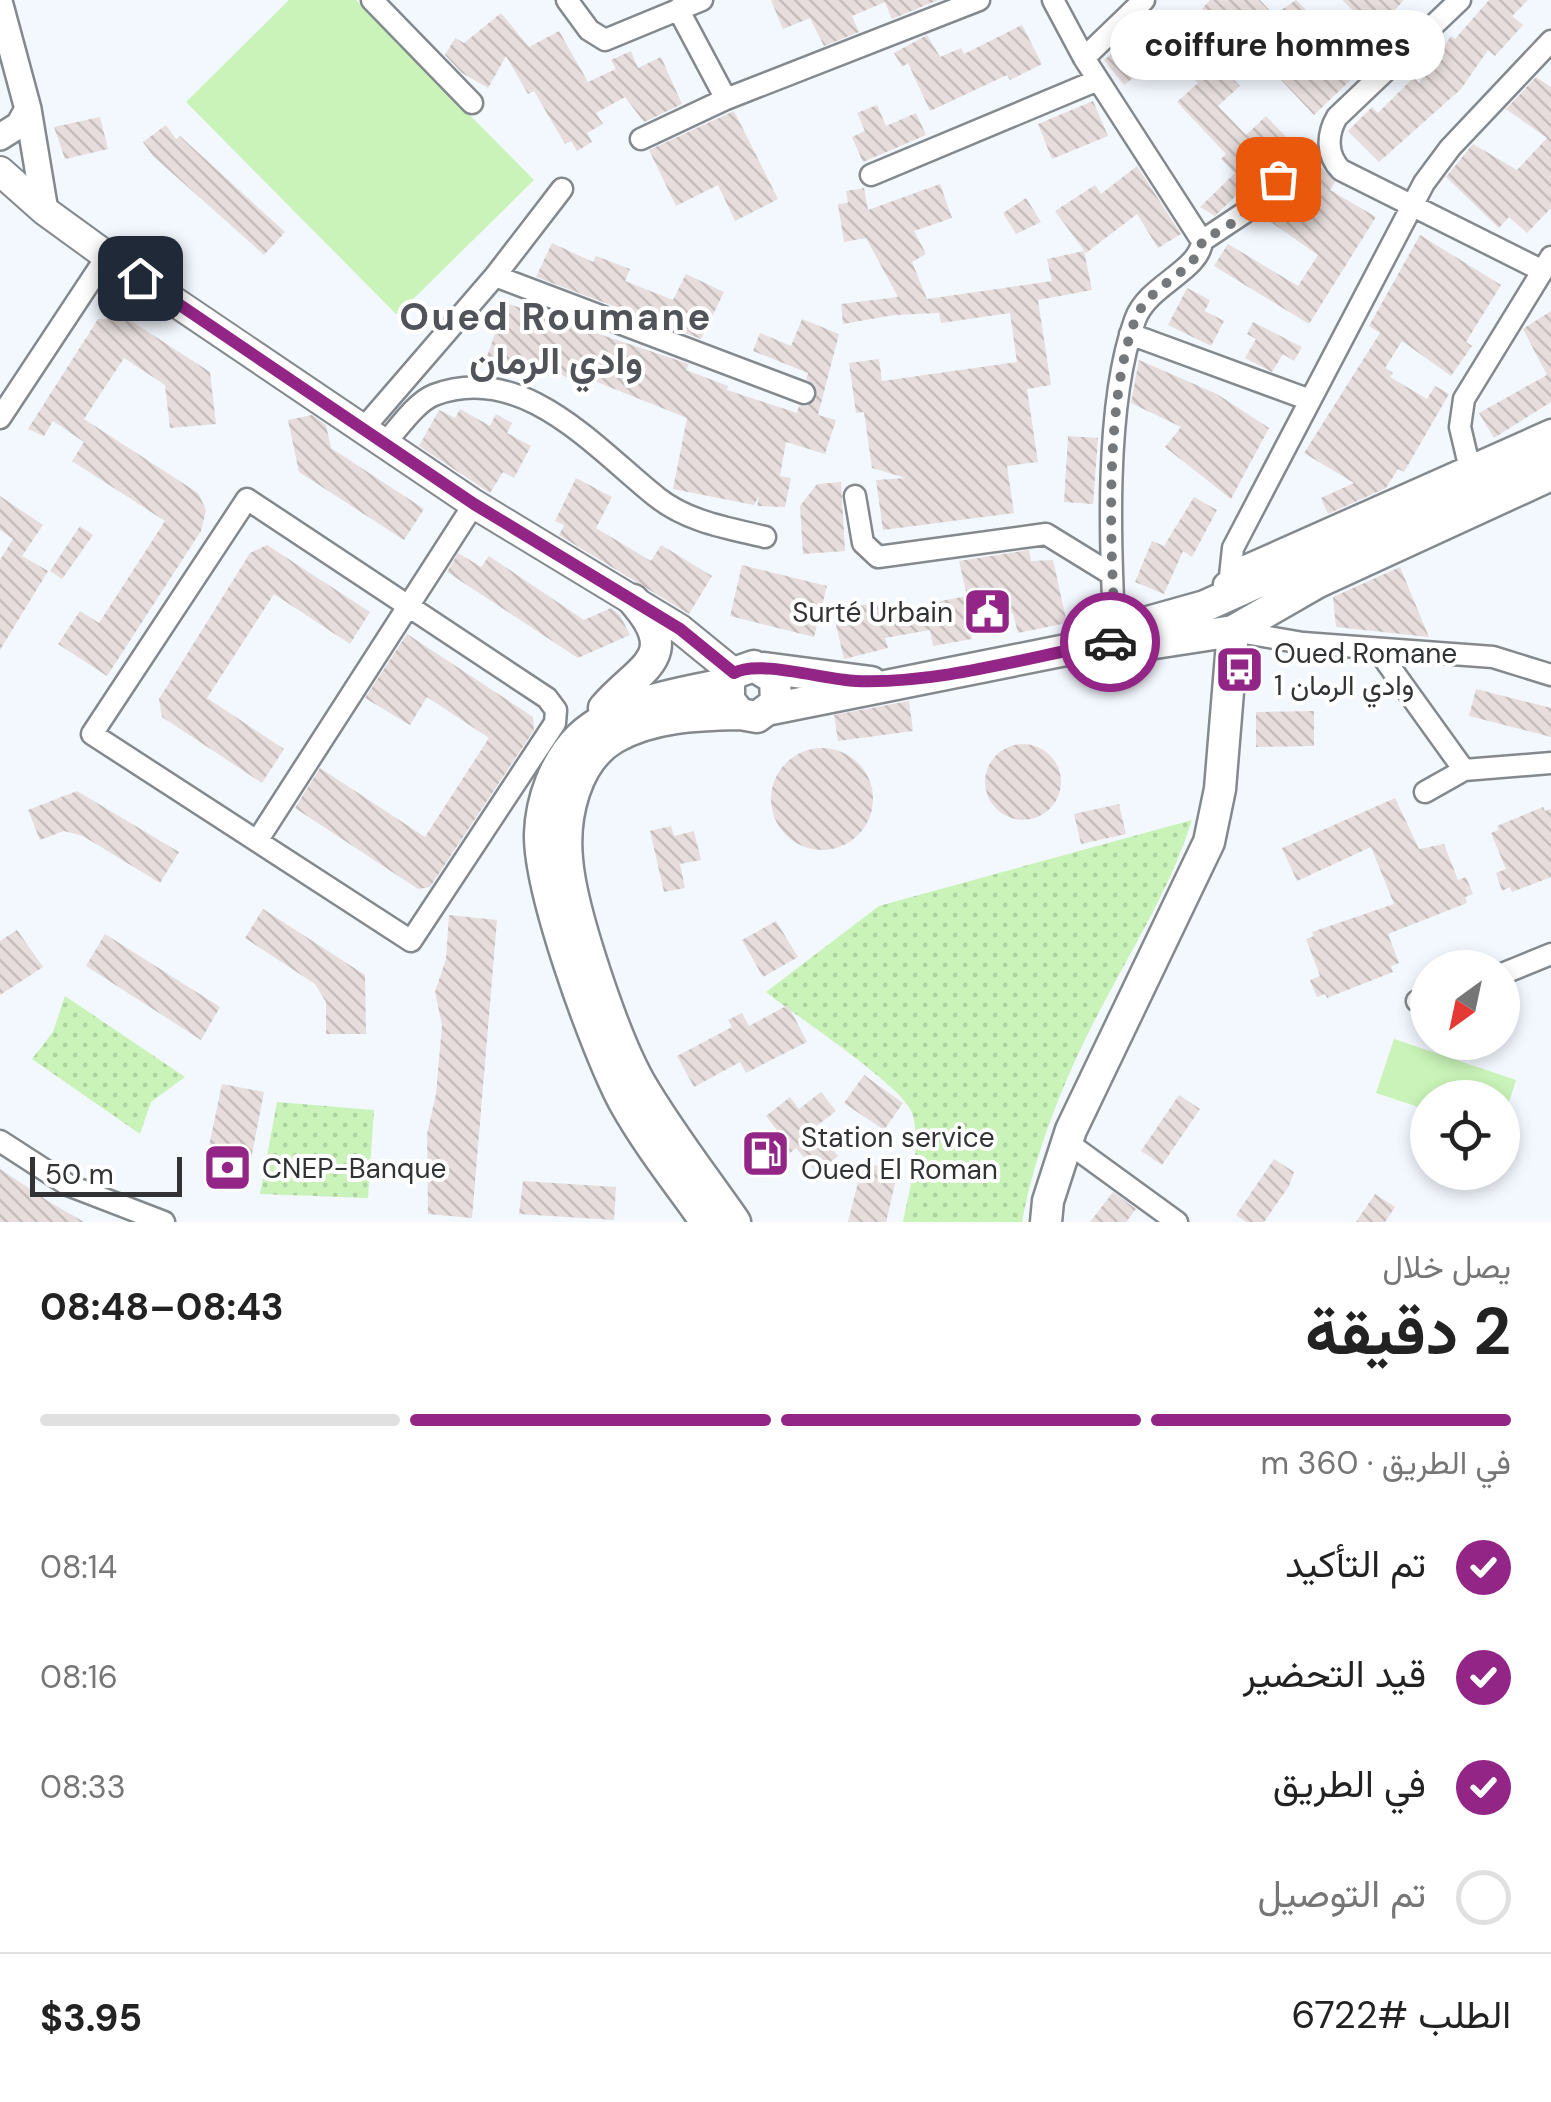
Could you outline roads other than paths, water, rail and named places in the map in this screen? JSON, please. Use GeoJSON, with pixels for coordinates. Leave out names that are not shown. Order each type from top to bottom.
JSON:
{"type":"FeatureCollection","features":[{"type":"Feature","properties":{"kind":"main road"},"geometry":{"type":"LineString","coordinates":[[0,171],[45,211],[107,256],[474,504],[680,629],[742,675],[778,687],[771,709]]}},
{"type":"Feature","properties":{"kind":"main road"},"geometry":{"type":"LineString","coordinates":[[1121,639],[1148,622],[1224,588],[1551,450]]}},
{"type":"Feature","properties":{"kind":"main road"},"geometry":{"type":"LineString","coordinates":[[734,1222],[640,1084],[620,1043],[566,860],[569,808],[578,781],[590,760],[612,739],[675,718],[740,714],[757,717],[771,709],[823,702],[899,681],[1121,639],[1156,643],[1233,631],[1318,582],[1551,475]]}},
{"type":"Feature","properties":{"kind":"main road"},"geometry":{"type":"LineString","coordinates":[[595,726],[609,702],[654,660],[656,648],[649,618],[633,600]]}},
{"type":"Feature","properties":{"kind":"main road"},"geometry":{"type":"LineString","coordinates":[[1046,1222],[1048,1201],[1067,1142],[1208,842],[1222,772],[1233,631]]}},
{"type":"Feature","properties":{"kind":"main road"},"geometry":{"type":"LineString","coordinates":[[740,714],[729,700],[742,675]]}},
{"type":"Feature","properties":{"kind":"main road"},"geometry":{"type":"LineString","coordinates":[[706,1222],[623,1099],[562,937],[542,862],[543,810],[551,782],[578,739],[632,706],[742,675],[899,681]]}},
{"type":"Feature","properties":{"kind":"street"},"geometry":{"type":"LineString","coordinates":[[372,0],[472,103]]}},
{"type":"Feature","properties":{"kind":"street"},"geometry":{"type":"LineString","coordinates":[[567,0],[589,30],[604,40],[702,0]]}},
{"type":"Feature","properties":{"kind":"street"},"geometry":{"type":"LineString","coordinates":[[641,138],[726,99],[979,0]]}},
{"type":"Feature","properties":{"kind":"street"},"geometry":{"type":"LineString","coordinates":[[1053,0],[1084,58],[1202,241]]}},
{"type":"Feature","properties":{"kind":"street"},"geometry":{"type":"LineString","coordinates":[[1084,58],[1144,0]]}},
{"type":"Feature","properties":{"kind":"street"},"geometry":{"type":"LineString","coordinates":[[1460,0],[1331,128],[1331,157],[1341,170],[1546,263],[1464,399],[1460,427],[1469,465]]}},
{"type":"Feature","properties":{"kind":"street"},"geometry":{"type":"LineString","coordinates":[[0,5],[28,109],[45,211]]}},
{"type":"Feature","properties":{"kind":"street"},"geometry":{"type":"LineString","coordinates":[[678,9],[726,99]]}},
{"type":"Feature","properties":{"kind":"street"},"geometry":{"type":"LineString","coordinates":[[1224,588],[1233,548],[1413,202],[1450,148],[1551,41]]}},
{"type":"Feature","properties":{"kind":"street"},"geometry":{"type":"LineString","coordinates":[[870,175],[1098,80]]}},
{"type":"Feature","properties":{"kind":"street"},"geometry":{"type":"LineString","coordinates":[[0,137],[18,126],[28,109]]}},
{"type":"Feature","properties":{"kind":"street"},"geometry":{"type":"LineString","coordinates":[[1121,639],[1112,574],[1118,408],[1130,334],[1149,296],[1198,257],[1202,241],[1250,209],[1293,162]]}},
{"type":"Feature","properties":{"kind":"street"},"geometry":{"type":"LineString","coordinates":[[374,436],[562,189]]}},
{"type":"Feature","properties":{"kind":"street"},"geometry":{"type":"LineString","coordinates":[[0,418],[107,256]]}},
{"type":"Feature","properties":{"kind":"street"},"geometry":{"type":"LineString","coordinates":[[494,276],[804,393]]}},
{"type":"Feature","properties":{"kind":"street"},"geometry":{"type":"LineString","coordinates":[[1130,334],[1310,400]]}},
{"type":"Feature","properties":{"kind":"street"},"geometry":{"type":"LineString","coordinates":[[374,436],[431,396],[475,388],[524,400],[570,421],[659,499],[692,518],[765,537]]}},
{"type":"Feature","properties":{"kind":"street"},"geometry":{"type":"LineString","coordinates":[[1224,588],[1469,465],[1551,430]]}},
{"type":"Feature","properties":{"kind":"street"},"geometry":{"type":"LineString","coordinates":[[855,496],[863,542],[878,556],[1046,534],[1112,574]]}},
{"type":"Feature","properties":{"kind":"street"},"geometry":{"type":"LineString","coordinates":[[248,499],[547,698],[556,710],[555,722],[411,941],[257,842],[92,734],[248,499]]}},
{"type":"Feature","properties":{"kind":"street"},"geometry":{"type":"LineString","coordinates":[[257,842],[474,504]]}},
{"type":"Feature","properties":{"kind":"street"},"geometry":{"type":"LineString","coordinates":[[1233,631],[1377,649],[1494,657],[1551,675]]}},
{"type":"Feature","properties":{"kind":"street"},"geometry":{"type":"LineString","coordinates":[[1377,649],[1464,770]]}},
{"type":"Feature","properties":{"kind":"street"},"geometry":{"type":"LineString","coordinates":[[1425,792],[1464,770],[1551,763]]}},
{"type":"Feature","properties":{"kind":"street"},"geometry":{"type":"LineString","coordinates":[[1520,967],[1551,954]]}},
{"type":"Feature","properties":{"kind":"street"},"geometry":{"type":"LineString","coordinates":[[0,1140],[68,1185],[164,1222]]}},
{"type":"Feature","properties":{"kind":"street"},"geometry":{"type":"LineString","coordinates":[[1067,1142],[1177,1222]]}},
{"type":"Feature","properties":{"kind":"place","name":"coiffure hommes"},"geometry":{"type":"Point","coordinates":[1278,179]}},
{"type":"Feature","properties":{"kind":"place","name":"Surté Urbain"},"geometry":{"type":"Point","coordinates":[988,612]}},
{"type":"Feature","properties":{"kind":"place","name":"Oued Romane 1 وادي الرمان"},"geometry":{"type":"Point","coordinates":[1239,669]}},
{"type":"Feature","properties":{"kind":"place","name":"Station service Oued El Roman"},"geometry":{"type":"Point","coordinates":[766,1153]}},
{"type":"Feature","properties":{"kind":"place","name":"CNEP-Banque"},"geometry":{"type":"Point","coordinates":[227,1168]}},
{"type":"Feature","properties":{"kind":"district","name":"Oued Roumane وادي الرمان"},"geometry":{"type":"Point","coordinates":[556,338]}}]}
